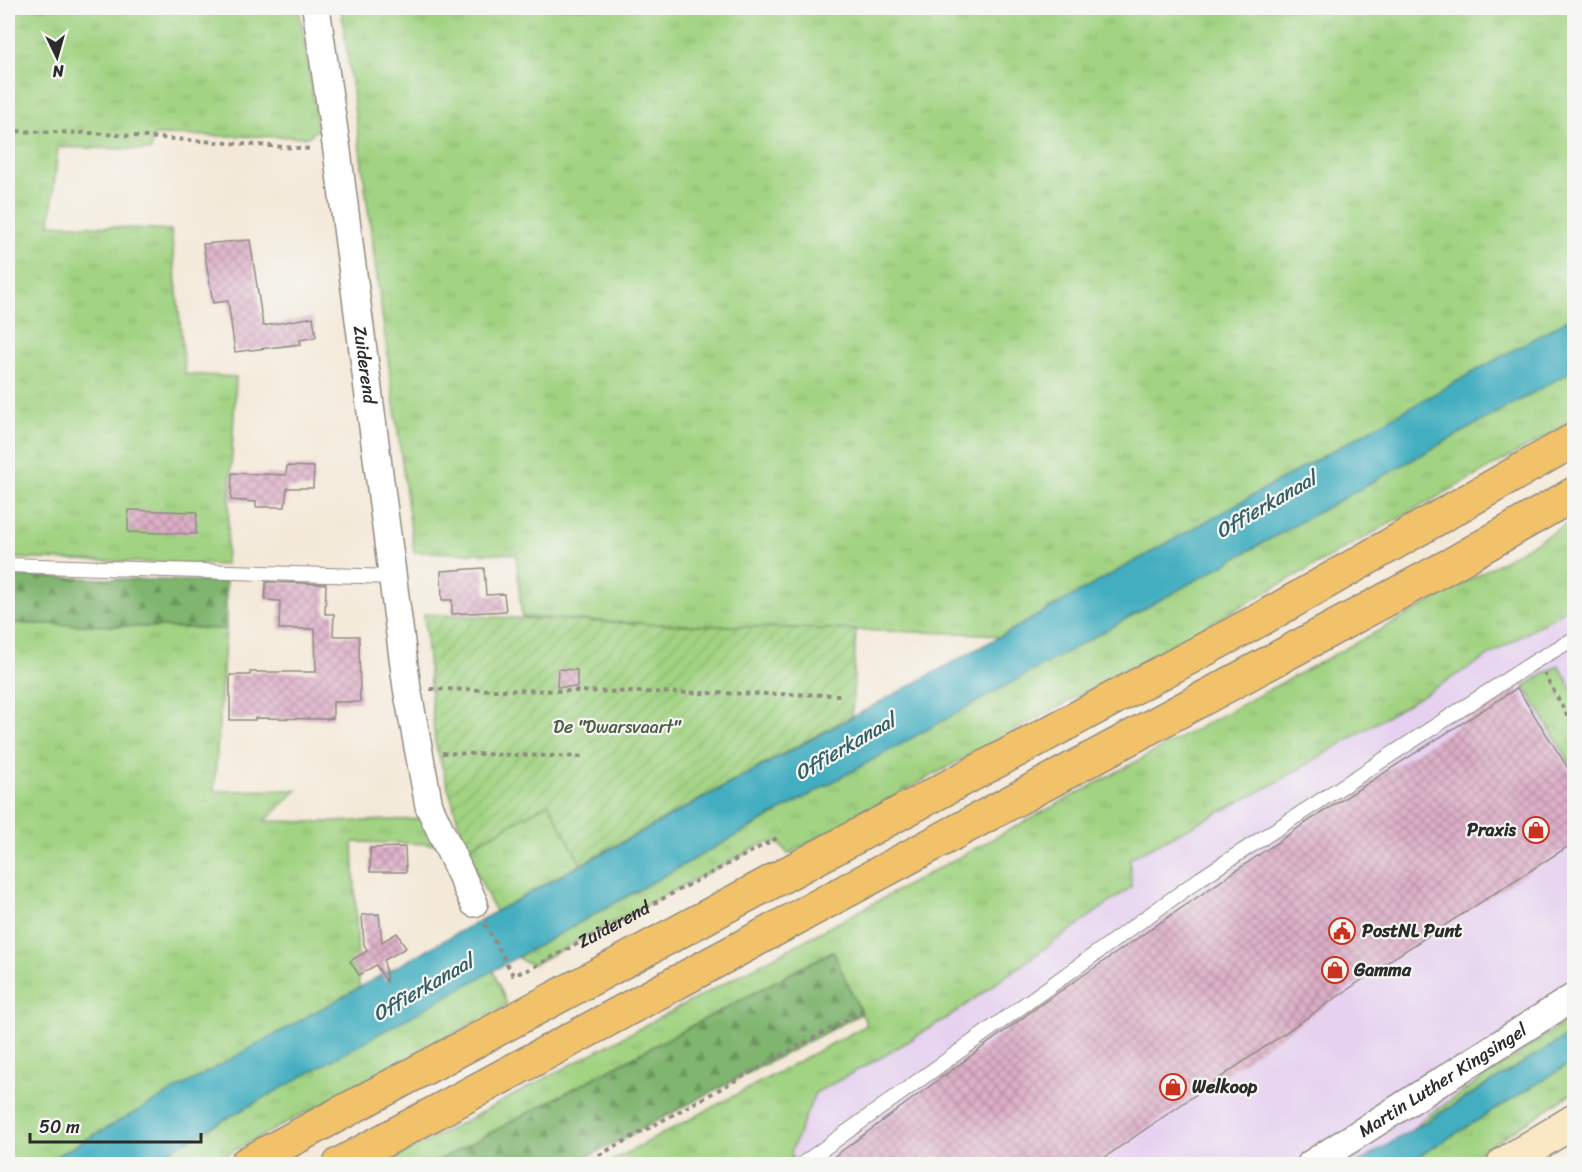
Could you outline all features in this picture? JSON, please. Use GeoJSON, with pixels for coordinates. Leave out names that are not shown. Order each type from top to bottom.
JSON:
{"type":"FeatureCollection","features":[{"type":"Feature","properties":{"kind":"highway"},"geometry":{"type":"LineString","coordinates":[[246,1164],[1263,618],[1575,440]]}},
{"type":"Feature","properties":{"kind":"highway"},"geometry":{"type":"LineString","coordinates":[[340,1164],[1454,563],[1575,494]]}},
{"type":"Feature","properties":{"kind":"street","name":"Zuiderend"},"geometry":{"type":"LineString","coordinates":[[316,8],[337,151],[407,688],[429,806],[473,902]]}},
{"type":"Feature","properties":{"kind":"street","name":"Martin Luther Kingsingel"},"geometry":{"type":"LineString","coordinates":[[1311,1164],[1575,997]]}},
{"type":"Feature","properties":{"kind":"street"},"geometry":{"type":"LineString","coordinates":[[1504,1164],[1575,1121]]}},
{"type":"Feature","properties":{"kind":"lane"},"geometry":{"type":"LineString","coordinates":[[8,565],[393,577]]}},
{"type":"Feature","properties":{"kind":"lane"},"geometry":{"type":"LineString","coordinates":[[807,1164],[805,1162],[1201,878],[1537,660],[1575,639]]}},
{"type":"Feature","properties":{"kind":"path"},"geometry":{"type":"LineString","coordinates":[[8,131],[91,133],[337,151]]}},
{"type":"Feature","properties":{"kind":"path"},"geometry":{"type":"LineString","coordinates":[[1537,660],[1575,728]]}},
{"type":"Feature","properties":{"kind":"path"},"geometry":{"type":"LineString","coordinates":[[407,688],[840,695]]}},
{"type":"Feature","properties":{"kind":"path"},"geometry":{"type":"LineString","coordinates":[[419,753],[586,757]]}},
{"type":"Feature","properties":{"kind":"path","name":"Zuiderend"},"geometry":{"type":"LineString","coordinates":[[473,902],[513,975],[530,969],[777,838]]}},
{"type":"Feature","properties":{"kind":"path"},"geometry":{"type":"LineString","coordinates":[[583,1164],[866,1009]]}},
{"type":"Feature","properties":{"kind":"shaded area"},"geometry":{"type":"Polygon","coordinates":[[[1574,592],[1574,1044],[1380,1164],[772,1164],[760,1110],[1113,853],[1574,592]]]}},
{"type":"Feature","properties":{"kind":"green space"},"geometry":{"type":"Polygon","coordinates":[[[8,8],[299,8],[318,129],[308,137],[153,135],[151,150],[58,147],[50,224],[171,230],[185,374],[236,377],[226,565],[8,558],[8,8]]]}},
{"type":"Feature","properties":{"kind":"green space"},"geometry":{"type":"Polygon","coordinates":[[[341,8],[1574,8],[1574,316],[999,637],[985,634],[651,624],[522,617],[516,554],[414,552],[341,8]]]}},
{"type":"Feature","properties":{"kind":"green space"},"geometry":{"type":"Polygon","coordinates":[[[1574,370],[1574,421],[1150,657],[788,854],[778,844],[764,843],[534,964],[524,962],[518,957],[1574,370]]]}},
{"type":"Feature","properties":{"kind":"green space"},"geometry":{"type":"Polygon","coordinates":[[[1574,520],[1574,605],[1272,785],[1130,858],[1131,887],[953,1014],[882,1057],[815,1093],[791,1152],[794,1164],[606,1164],[867,1025],[832,951],[432,1164],[384,1164],[787,950],[1415,611],[1574,520]]]}},
{"type":"Feature","properties":{"kind":"green space"},"geometry":{"type":"Polygon","coordinates":[[[8,576],[226,582],[226,629],[8,623],[8,576]]]}},
{"type":"Feature","properties":{"kind":"green space","name":"De \"Dwarsvaart\""},"geometry":{"type":"Polygon","coordinates":[[[424,614],[856,630],[852,716],[581,864],[549,804],[466,849],[435,742],[424,614]]]}},
{"type":"Feature","properties":{"kind":"green space"},"geometry":{"type":"Polygon","coordinates":[[[8,623],[226,629],[214,791],[297,790],[265,821],[426,819],[438,844],[353,842],[359,988],[42,1164],[8,1164],[8,623]]]}},
{"type":"Feature","properties":{"kind":"green space"},"geometry":{"type":"Polygon","coordinates":[[[1559,665],[1574,693],[1574,769],[1524,686],[1559,665]]]}},
{"type":"Feature","properties":{"kind":"green space"},"geometry":{"type":"Polygon","coordinates":[[[549,804],[581,864],[495,912],[466,849],[549,804]]]}},
{"type":"Feature","properties":{"kind":"green space"},"geometry":{"type":"Polygon","coordinates":[[[833,951],[861,1014],[575,1164],[432,1164],[833,951]]]}},
{"type":"Feature","properties":{"kind":"green space"},"geometry":{"type":"Polygon","coordinates":[[[493,970],[507,1005],[209,1164],[145,1164],[493,970]]]}},
{"type":"Feature","properties":{"kind":"green space"},"geometry":{"type":"Polygon","coordinates":[[[1574,1016],[1574,1032],[1413,1129],[1423,1119],[1574,1016]]]}},
{"type":"Feature","properties":{"kind":"green space"},"geometry":{"type":"Polygon","coordinates":[[[1574,1061],[1574,1092],[1472,1157],[1460,1164],[1406,1164],[1574,1061]]]}},
{"type":"Feature","properties":{"kind":"green space"},"geometry":{"type":"Polygon","coordinates":[[[1574,1150],[1574,1164],[1550,1164],[1574,1150]]]}},
{"type":"Feature","properties":{"kind":"water","name":"Offierkanaal"},"geometry":{"type":"Polygon","coordinates":[[[1574,316],[1574,370],[145,1164],[42,1164],[495,912],[999,637],[1574,316]]]}},
{"type":"Feature","properties":{"kind":"water"},"geometry":{"type":"Polygon","coordinates":[[[1574,1032],[1574,1061],[1406,1164],[1356,1164],[1574,1032]]]}},
{"type":"Feature","properties":{"kind":"building"},"geometry":{"type":"Polygon","coordinates":[[[250,240],[263,326],[313,317],[316,337],[300,340],[301,344],[235,352],[228,301],[213,303],[203,244],[250,240]]]}},
{"type":"Feature","properties":{"kind":"building"},"geometry":{"type":"Polygon","coordinates":[[[287,466],[314,467],[313,488],[287,488],[285,507],[256,507],[256,502],[231,500],[232,473],[286,475],[287,466]]]}},
{"type":"Feature","properties":{"kind":"building"},"geometry":{"type":"Polygon","coordinates":[[[128,510],[197,512],[196,534],[128,532],[128,510]]]}},
{"type":"Feature","properties":{"kind":"building"},"geometry":{"type":"Polygon","coordinates":[[[484,568],[486,595],[504,594],[506,611],[452,614],[452,600],[442,600],[441,571],[484,568]]]}},
{"type":"Feature","properties":{"kind":"building"},"geometry":{"type":"Polygon","coordinates":[[[266,582],[326,584],[325,614],[334,614],[333,636],[359,636],[360,702],[333,702],[333,718],[327,719],[230,720],[230,675],[250,675],[250,672],[316,672],[315,629],[279,629],[280,601],[265,600],[266,582]]]}},
{"type":"Feature","properties":{"kind":"building"},"geometry":{"type":"Polygon","coordinates":[[[558,669],[577,670],[577,687],[557,687],[558,669]]]}},
{"type":"Feature","properties":{"kind":"building"},"geometry":{"type":"Polygon","coordinates":[[[1517,688],[1575,779],[1575,842],[1395,957],[1095,1164],[824,1164],[1040,1005],[1304,824],[1517,688]]]}},
{"type":"Feature","properties":{"kind":"building"},"geometry":{"type":"Polygon","coordinates":[[[405,847],[406,872],[370,872],[370,848],[405,847]]]}},
{"type":"Feature","properties":{"kind":"building"},"geometry":{"type":"Polygon","coordinates":[[[379,914],[382,942],[397,933],[406,948],[384,960],[387,983],[376,965],[359,975],[350,961],[367,951],[364,944],[362,915],[379,914]]]}},
{"type":"Feature","properties":{"kind":"place","name":"Praxis"},"geometry":{"type":"Point","coordinates":[1536,830]}},
{"type":"Feature","properties":{"kind":"place","name":"PostNL Punt"},"geometry":{"type":"Point","coordinates":[1342,931]}},
{"type":"Feature","properties":{"kind":"place","name":"Gamma"},"geometry":{"type":"Point","coordinates":[1335,970]}},
{"type":"Feature","properties":{"kind":"place","name":"Welkoop"},"geometry":{"type":"Point","coordinates":[1173,1087]}}]}
